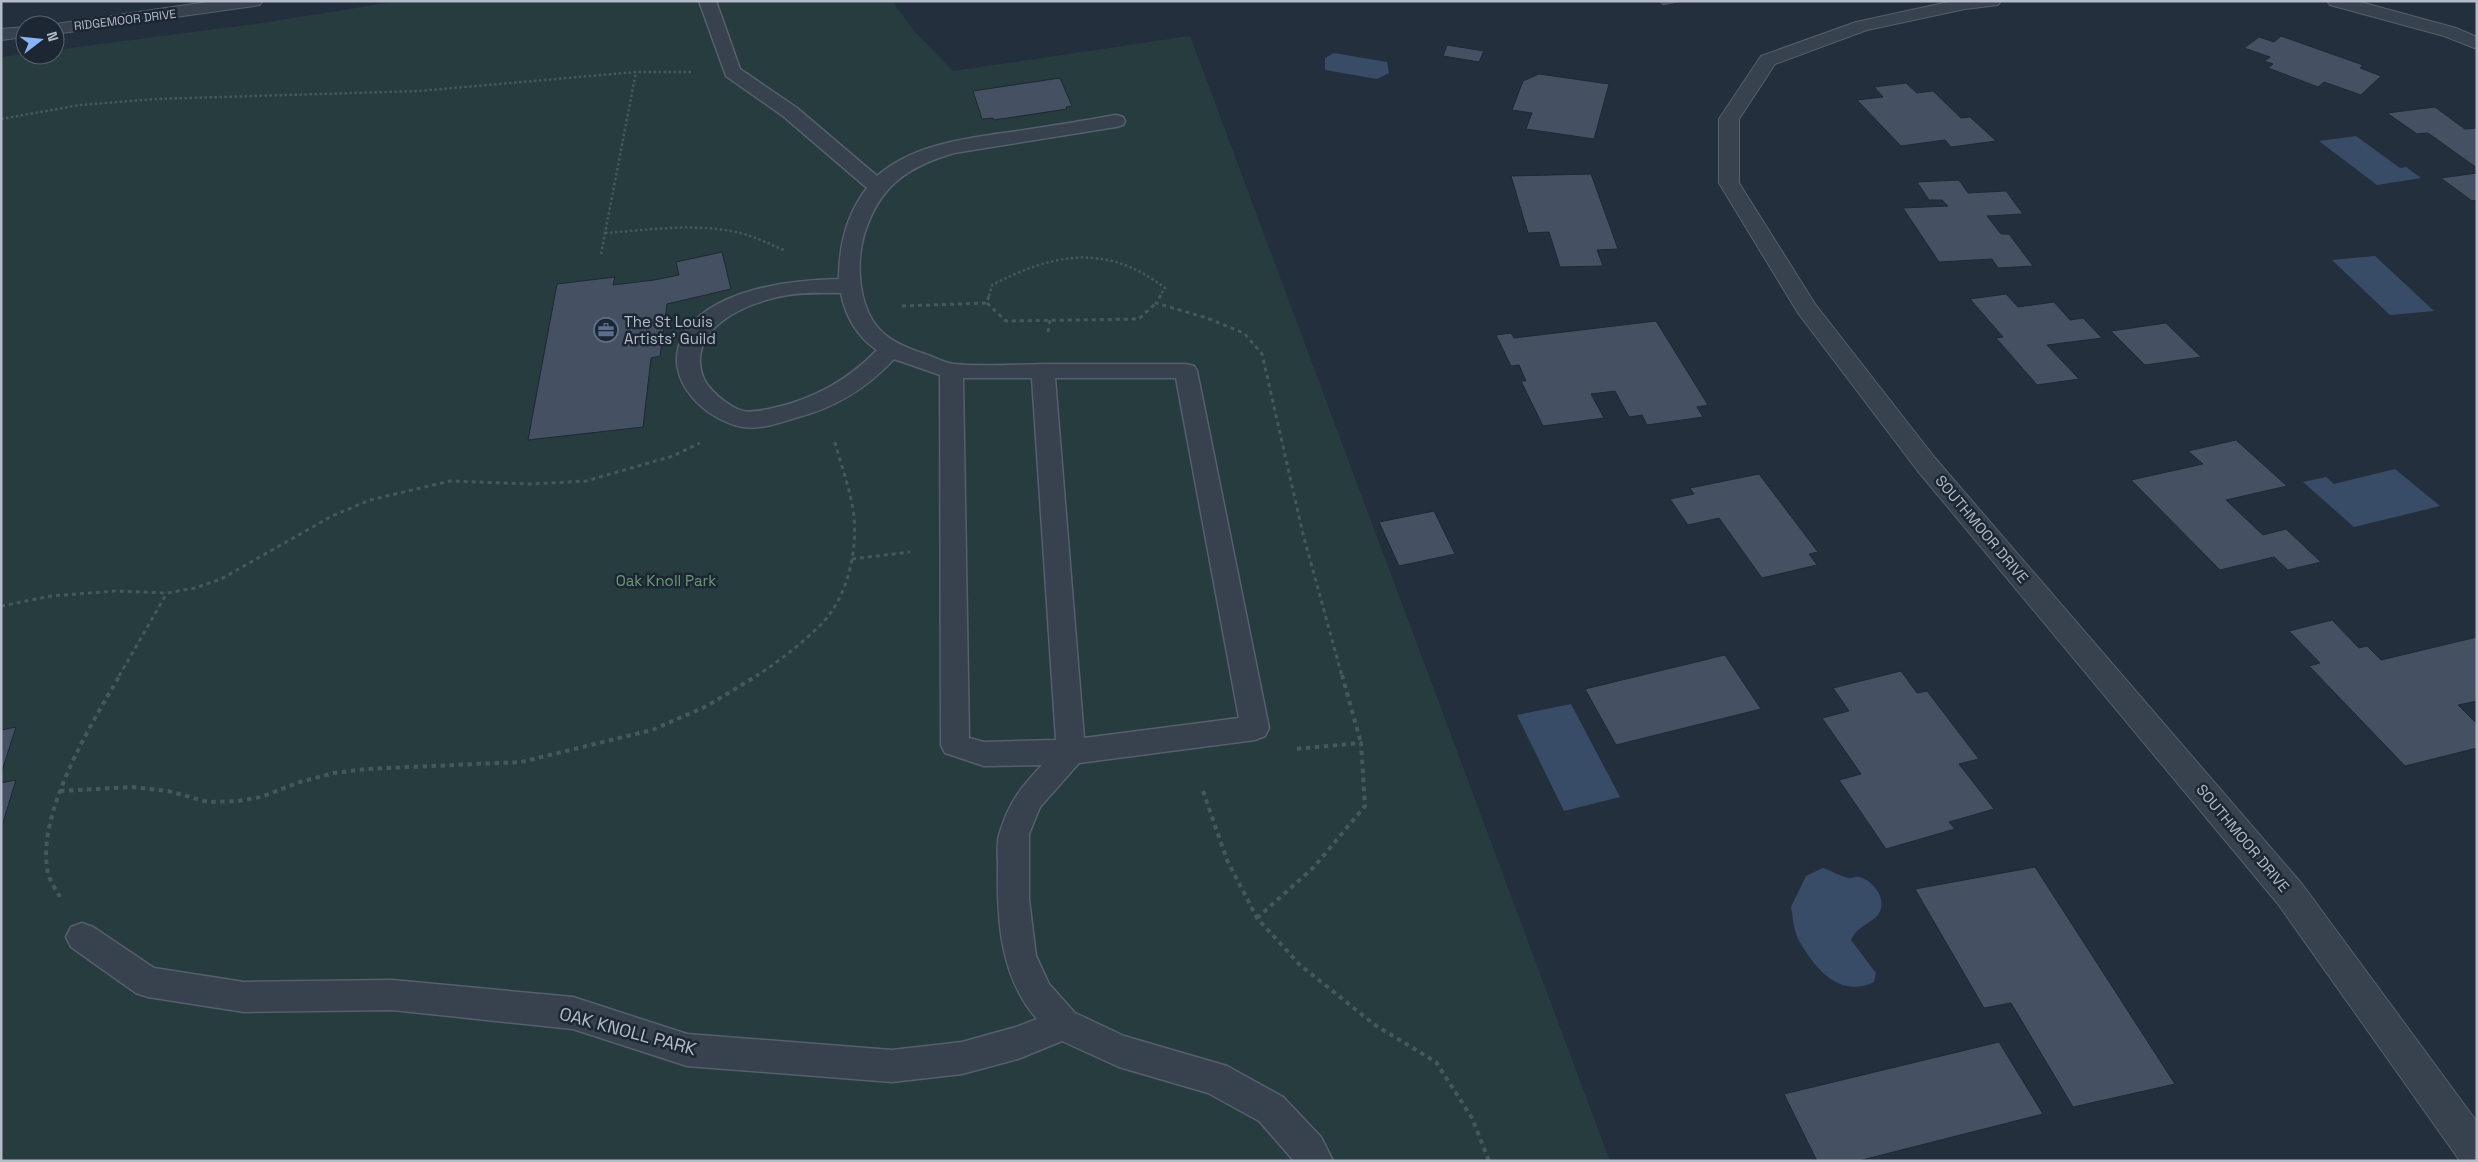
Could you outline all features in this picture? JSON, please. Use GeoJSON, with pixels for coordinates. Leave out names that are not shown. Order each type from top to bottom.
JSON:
{"type":"FeatureCollection","features":[{"type":"Feature","properties":{"kind":"street","name":"RIDGEMOOR DRIVE"},"geometry":{"type":"LineString","coordinates":[[65,28],[254,1]]}},
{"type":"Feature","properties":{"kind":"street","name":"SOUTHMOOR DRIVE"},"geometry":{"type":"LineString","coordinates":[[1992,1],[1965,4],[1862,26],[1768,60],[1729,118],[1728,180],[1806,308],[1926,464],[2290,894],[2477,1153]]}},
{"type":"Feature","properties":{"kind":"street"},"geometry":{"type":"LineString","coordinates":[[2336,1],[2450,32],[2477,44]]}},
{"type":"Feature","properties":{"kind":"street"},"geometry":{"type":"LineString","coordinates":[[1,35],[15,33]]}},
{"type":"Feature","properties":{"kind":"lane"},"geometry":{"type":"LineString","coordinates":[[707,1],[732,72],[790,112],[878,187]]}},
{"type":"Feature","properties":{"kind":"lane"},"geometry":{"type":"LineString","coordinates":[[951,371],[955,744],[984,754],[1071,752],[1255,728],[1186,371],[951,371],[890,349],[872,335],[861,322],[854,307],[849,275],[859,221],[865,206],[878,187],[891,175],[912,162],[936,152],[970,144],[1116,121]]}},
{"type":"Feature","properties":{"kind":"lane"},"geometry":{"type":"LineString","coordinates":[[849,275],[761,296],[734,306],[708,320],[694,334],[689,346],[688,366],[692,380],[703,395],[716,405],[744,419],[768,417],[820,404],[855,384],[890,349]]}},
{"type":"Feature","properties":{"kind":"lane"},"geometry":{"type":"LineString","coordinates":[[1042,372],[1071,752],[1028,800],[1014,834],[1013,900],[1020,956],[1037,995],[1063,1024],[1119,1051],[1215,1078],[1271,1109],[1308,1150],[1314,1161]]}},
{"type":"Feature","properties":{"kind":"lane","name":"OAK KNOLL PARK"},"geometry":{"type":"LineString","coordinates":[[82,938],[148,982],[244,997],[392,995],[572,1013],[687,1050],[892,1066],[962,1058],[1018,1043],[1063,1024]]}},
{"type":"Feature","properties":{"kind":"path"},"geometry":{"type":"LineString","coordinates":[[601,254],[636,72]]}},
{"type":"Feature","properties":{"kind":"path"},"geometry":{"type":"LineString","coordinates":[[1,120],[80,105],[156,99],[419,91],[636,72],[732,72]]}},
{"type":"Feature","properties":{"kind":"path"},"geometry":{"type":"LineString","coordinates":[[605,234],[680,228],[721,231],[754,237],[800,258],[849,275]]}},
{"type":"Feature","properties":{"kind":"path"},"geometry":{"type":"LineString","coordinates":[[987,303],[1006,321],[1139,319],[1156,302]]}},
{"type":"Feature","properties":{"kind":"path"},"geometry":{"type":"LineString","coordinates":[[60,791],[132,787],[168,791],[208,802],[238,801],[261,797],[300,782],[334,773],[366,769],[521,762],[652,730],[707,706],[762,672],[808,635],[829,615],[843,588],[852,559],[854,516],[830,422],[820,404]]}},
{"type":"Feature","properties":{"kind":"path"},"geometry":{"type":"LineString","coordinates":[[1,606],[51,596],[115,591],[167,593],[195,588],[221,579],[290,538],[370,500],[450,481],[531,484],[586,481],[673,456],[723,432],[744,419]]}},
{"type":"Feature","properties":{"kind":"path"},"geometry":{"type":"LineString","coordinates":[[852,559],[952,546]]}},
{"type":"Feature","properties":{"kind":"path"},"geometry":{"type":"LineString","coordinates":[[82,938],[48,874],[46,839],[60,791],[97,714],[167,593]]}},
{"type":"Feature","properties":{"kind":"path"},"geometry":{"type":"LineString","coordinates":[[1255,728],[1286,749],[1361,743],[1365,806],[1314,867],[1257,918]]}},
{"type":"Feature","properties":{"kind":"path"},"geometry":{"type":"LineString","coordinates":[[1203,791],[1227,860],[1257,918],[1300,966],[1375,1025],[1436,1062],[1472,1118],[1489,1161]]}},
{"type":"Feature","properties":{"kind":"green space","name":"Oak Knoll Park"},"geometry":{"type":"Polygon","coordinates":[[[399,1],[892,1],[915,32],[953,71],[1190,36],[1610,1161],[1,1161],[1,57],[15,55],[15,65],[65,65],[65,49],[262,23],[399,1]]]}},
{"type":"Feature","properties":{"kind":"water"},"geometry":{"type":"Polygon","coordinates":[[[1334,53],[1387,62],[1389,73],[1377,79],[1325,70],[1325,58],[1334,53]]]}},
{"type":"Feature","properties":{"kind":"water"},"geometry":{"type":"Polygon","coordinates":[[[2356,136],[2400,168],[2406,167],[2421,178],[2377,185],[2319,141],[2356,136]]]}},
{"type":"Feature","properties":{"kind":"water"},"geometry":{"type":"Polygon","coordinates":[[[2375,256],[2434,311],[2390,315],[2332,260],[2375,256]]]}},
{"type":"Feature","properties":{"kind":"water"},"geometry":{"type":"Polygon","coordinates":[[[2395,469],[2440,506],[2354,527],[2303,482],[2326,477],[2334,484],[2395,469]]]}},
{"type":"Feature","properties":{"kind":"water"},"geometry":{"type":"Polygon","coordinates":[[[1571,704],[1620,797],[1564,811],[1517,715],[1571,704]]]}},
{"type":"Feature","properties":{"kind":"water"},"geometry":{"type":"Polygon","coordinates":[[[1823,868],[1848,878],[1860,877],[1871,883],[1879,894],[1882,906],[1880,911],[1876,917],[1856,932],[1851,940],[1876,973],[1874,982],[1851,987],[1831,979],[1822,972],[1807,954],[1797,936],[1791,907],[1806,876],[1823,868]]]}},
{"type":"Feature","properties":{"kind":"building"},"geometry":{"type":"Polygon","coordinates":[[[1657,1],[1688,1],[1663,6],[1657,1]]]}},
{"type":"Feature","properties":{"kind":"building"},"geometry":{"type":"Polygon","coordinates":[[[2281,36],[2363,65],[2360,68],[2381,76],[2361,95],[2324,82],[2318,87],[2268,68],[2273,64],[2264,61],[2270,57],[2244,48],[2259,37],[2274,42],[2281,36]]]}},
{"type":"Feature","properties":{"kind":"building"},"geometry":{"type":"Polygon","coordinates":[[[1447,45],[1484,51],[1479,62],[1443,56],[1447,45]]]}},
{"type":"Feature","properties":{"kind":"building"},"geometry":{"type":"Polygon","coordinates":[[[1539,74],[1609,84],[1594,139],[1526,129],[1532,113],[1512,110],[1523,81],[1539,74]]]}},
{"type":"Feature","properties":{"kind":"building"},"geometry":{"type":"Polygon","coordinates":[[[1060,78],[1072,106],[1066,107],[1067,109],[994,120],[993,118],[982,119],[973,91],[1060,78]]]}},
{"type":"Feature","properties":{"kind":"building"},"geometry":{"type":"Polygon","coordinates":[[[1906,83],[1917,93],[1933,91],[1961,118],[1970,117],[1996,141],[1951,147],[1945,140],[1901,146],[1857,100],[1883,97],[1874,87],[1906,83]]]}},
{"type":"Feature","properties":{"kind":"building"},"geometry":{"type":"Polygon","coordinates":[[[2435,107],[2465,129],[2477,128],[2477,168],[2428,133],[2417,134],[2387,113],[2435,107]]]}},
{"type":"Feature","properties":{"kind":"building"},"geometry":{"type":"Polygon","coordinates":[[[2477,173],[2477,200],[2472,201],[2441,178],[2477,173]]]}},
{"type":"Feature","properties":{"kind":"building"},"geometry":{"type":"Polygon","coordinates":[[[1591,174],[1618,249],[1597,250],[1603,266],[1560,267],[1549,232],[1528,233],[1511,176],[1591,174]]]}},
{"type":"Feature","properties":{"kind":"building"},"geometry":{"type":"Polygon","coordinates":[[[1959,180],[1968,193],[2006,191],[2023,214],[1987,216],[2001,234],[2009,234],[2033,266],[1998,268],[1992,259],[1939,262],[1903,208],[1948,206],[1942,200],[1929,200],[1917,182],[1959,180]]]}},
{"type":"Feature","properties":{"kind":"building","name":"The St Louis Artists' Guild"},"geometry":{"type":"Polygon","coordinates":[[[722,252],[731,289],[667,304],[660,356],[651,358],[643,427],[528,440],[557,284],[615,277],[613,285],[654,280],[679,275],[676,262],[722,252]]]}},
{"type":"Feature","properties":{"kind":"building"},"geometry":{"type":"Polygon","coordinates":[[[2006,294],[2018,307],[2054,302],[2070,320],[2083,318],[2102,338],[2047,345],[2079,379],[2037,385],[1996,338],[2003,337],[1970,299],[2006,294]]]}},
{"type":"Feature","properties":{"kind":"building"},"geometry":{"type":"Polygon","coordinates":[[[1656,321],[1708,405],[1697,407],[1703,417],[1647,425],[1642,415],[1629,417],[1615,391],[1591,394],[1604,418],[1543,426],[1521,381],[1526,381],[1519,365],[1511,366],[1496,335],[1511,333],[1514,338],[1656,321]]]}},
{"type":"Feature","properties":{"kind":"building"},"geometry":{"type":"Polygon","coordinates":[[[2166,323],[2201,357],[2145,365],[2111,331],[2166,323]]]}},
{"type":"Feature","properties":{"kind":"building"},"geometry":{"type":"Polygon","coordinates":[[[2236,440],[2287,486],[2226,500],[2263,535],[2286,529],[2321,562],[2288,570],[2274,557],[2220,570],[2131,480],[2203,464],[2188,451],[2236,440]]]}},
{"type":"Feature","properties":{"kind":"building"},"geometry":{"type":"Polygon","coordinates":[[[1759,474],[1818,552],[1809,554],[1817,565],[1762,578],[1719,518],[1688,525],[1670,499],[1694,494],[1690,488],[1759,474]]]}},
{"type":"Feature","properties":{"kind":"building"},"geometry":{"type":"Polygon","coordinates":[[[1434,511],[1455,554],[1399,566],[1379,522],[1434,511]]]}},
{"type":"Feature","properties":{"kind":"building"},"geometry":{"type":"Polygon","coordinates":[[[2332,620],[2359,648],[2367,646],[2381,660],[2477,637],[2477,701],[2458,705],[2477,724],[2477,748],[2405,766],[2309,666],[2320,663],[2289,631],[2332,620]]]}},
{"type":"Feature","properties":{"kind":"building"},"geometry":{"type":"Polygon","coordinates":[[[1725,655],[1761,709],[1616,745],[1585,689],[1725,655]]]}},
{"type":"Feature","properties":{"kind":"building"},"geometry":{"type":"Polygon","coordinates":[[[1901,671],[1917,693],[1927,691],[1979,759],[1959,764],[1994,809],[1949,822],[1955,829],[1886,849],[1839,780],[1861,774],[1822,718],[1849,711],[1833,688],[1901,671]]]}},
{"type":"Feature","properties":{"kind":"building"},"geometry":{"type":"Polygon","coordinates":[[[16,727],[1,774],[1,730],[16,727]]]}},
{"type":"Feature","properties":{"kind":"building"},"geometry":{"type":"Polygon","coordinates":[[[16,780],[1,829],[1,783],[16,780]]]}},
{"type":"Feature","properties":{"kind":"building"},"geometry":{"type":"Polygon","coordinates":[[[2035,867],[2175,1084],[2073,1107],[2011,1003],[1984,1008],[1915,889],[2035,867]]]}},
{"type":"Feature","properties":{"kind":"building"},"geometry":{"type":"Polygon","coordinates":[[[1999,1042],[2043,1114],[1858,1161],[1817,1161],[1784,1094],[1999,1042]]]}},
{"type":"Feature","properties":{"kind":"place","name":"The St Louis Artists' Guild"},"geometry":{"type":"Point","coordinates":[606,330]}}]}
